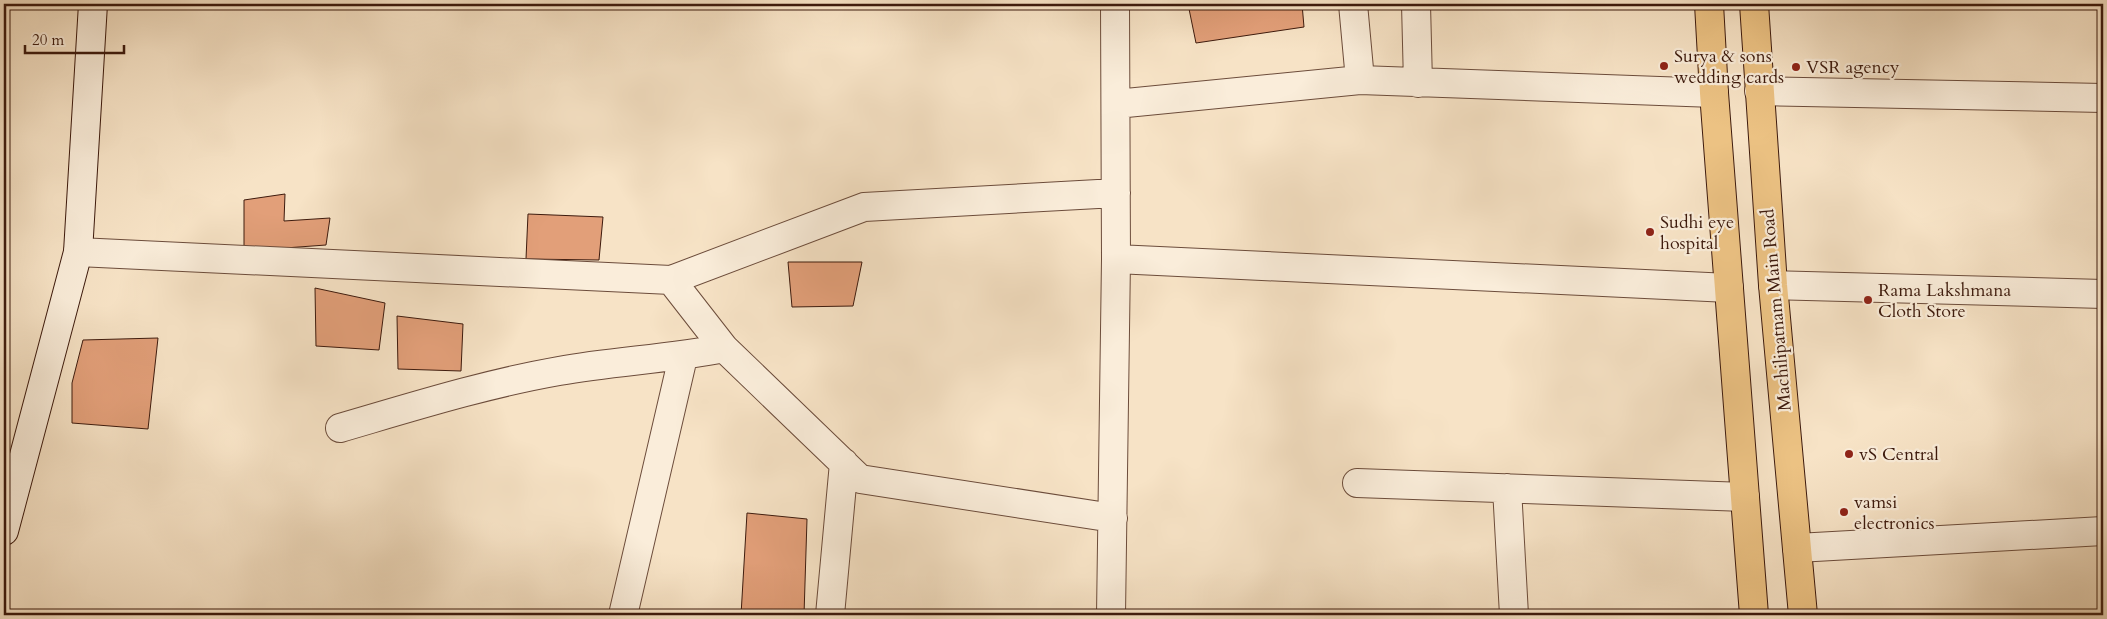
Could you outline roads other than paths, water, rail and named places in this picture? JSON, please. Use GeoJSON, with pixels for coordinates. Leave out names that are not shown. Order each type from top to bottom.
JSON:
{"type":"FeatureCollection","features":[{"type":"Feature","properties":{"kind":"main road"},"geometry":{"type":"LineString","coordinates":[[1709,4],[1714,93],[1754,615]]}},
{"type":"Feature","properties":{"kind":"main road","name":"Machilipatnam Main Road"},"geometry":{"type":"LineString","coordinates":[[1754,4],[1773,285],[1803,615]]}},
{"type":"Feature","properties":{"kind":"street"},"geometry":{"type":"LineString","coordinates":[[4,531],[78,252],[92,4]]}},
{"type":"Feature","properties":{"kind":"street"},"geometry":{"type":"LineString","coordinates":[[1111,615],[1116,260],[1115,4]]}},
{"type":"Feature","properties":{"kind":"street"},"geometry":{"type":"LineString","coordinates":[[1353,4],[1360,80]]}},
{"type":"Feature","properties":{"kind":"street"},"geometry":{"type":"LineString","coordinates":[[1416,4],[1418,82]]}},
{"type":"Feature","properties":{"kind":"street"},"geometry":{"type":"LineString","coordinates":[[1116,104],[1360,80],[1714,93]]}},
{"type":"Feature","properties":{"kind":"street"},"geometry":{"type":"LineString","coordinates":[[1759,91],[2103,98]]}},
{"type":"Feature","properties":{"kind":"street"},"geometry":{"type":"LineString","coordinates":[[78,252],[672,280],[864,207],[1116,193]]}},
{"type":"Feature","properties":{"kind":"street"},"geometry":{"type":"LineString","coordinates":[[1116,260],[1729,288]]}},
{"type":"Feature","properties":{"kind":"street"},"geometry":{"type":"LineString","coordinates":[[672,280],[724,348],[860,479],[1113,518]]}},
{"type":"Feature","properties":{"kind":"street"},"geometry":{"type":"LineString","coordinates":[[1773,285],[2103,294]]}},
{"type":"Feature","properties":{"kind":"street"},"geometry":{"type":"LineString","coordinates":[[340,428],[476,389],[560,371],[683,357],[724,348]]}},
{"type":"Feature","properties":{"kind":"street"},"geometry":{"type":"LineString","coordinates":[[624,615],[683,357]]}},
{"type":"Feature","properties":{"kind":"street"},"geometry":{"type":"LineString","coordinates":[[830,615],[844,463]]}},
{"type":"Feature","properties":{"kind":"street"},"geometry":{"type":"LineString","coordinates":[[1357,483],[1745,497]]}},
{"type":"Feature","properties":{"kind":"street"},"geometry":{"type":"LineString","coordinates":[[1507,488],[1514,615]]}},
{"type":"Feature","properties":{"kind":"street"},"geometry":{"type":"LineString","coordinates":[[1797,548],[2103,531]]}},
{"type":"Feature","properties":{"kind":"place","name":"Surya & sons wedding cards"},"geometry":{"type":"Point","coordinates":[1664,66]}},
{"type":"Feature","properties":{"kind":"place","name":"VSR agency"},"geometry":{"type":"Point","coordinates":[1796,67]}},
{"type":"Feature","properties":{"kind":"place","name":"Sudhi eye hospital"},"geometry":{"type":"Point","coordinates":[1650,232]}},
{"type":"Feature","properties":{"kind":"place","name":"Rama Lakshmana Cloth Store"},"geometry":{"type":"Point","coordinates":[1868,300]}},
{"type":"Feature","properties":{"kind":"place","name":"vS Central"},"geometry":{"type":"Point","coordinates":[1849,454]}},
{"type":"Feature","properties":{"kind":"place","name":"vamsi electronics"},"geometry":{"type":"Point","coordinates":[1844,512]}}]}
